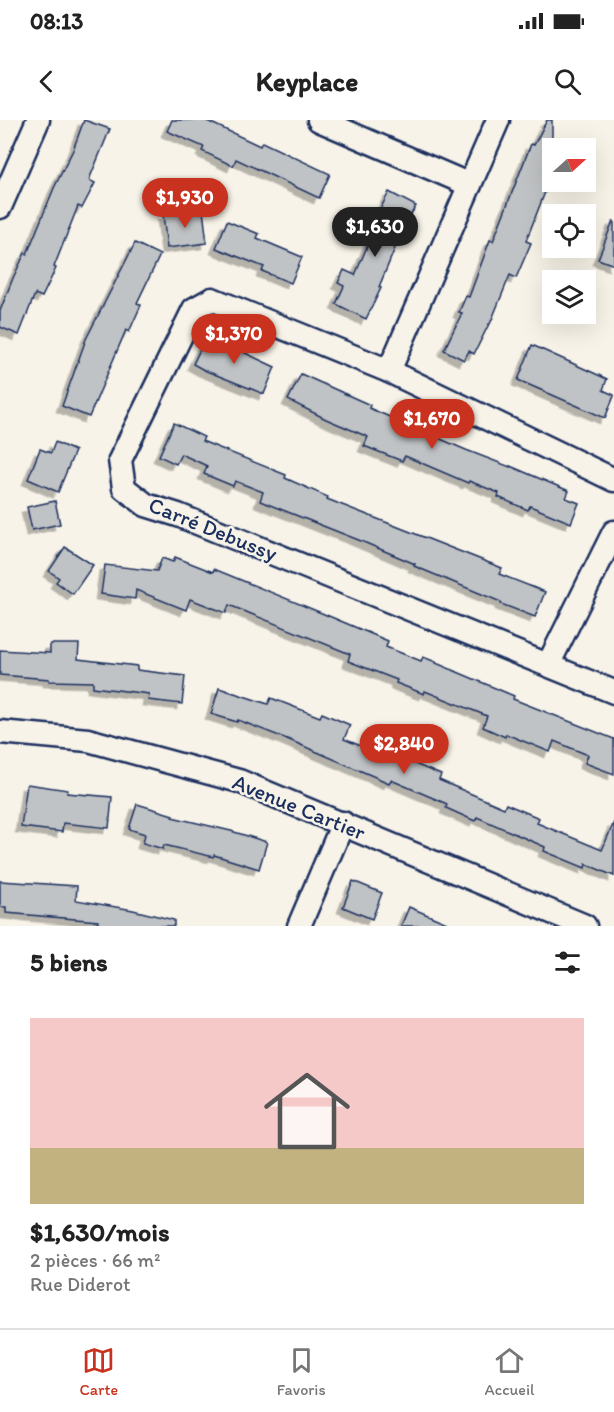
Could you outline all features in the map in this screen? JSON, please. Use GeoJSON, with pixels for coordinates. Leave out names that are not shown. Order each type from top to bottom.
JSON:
{"type":"FeatureCollection","features":[{"type":"Feature","properties":{"kind":"street"},"geometry":{"type":"LineString","coordinates":[[0,207],[38,120]]}},
{"type":"Feature","properties":{"kind":"street"},"geometry":{"type":"LineString","coordinates":[[319,120],[470,185]]}},
{"type":"Feature","properties":{"kind":"street"},"geometry":{"type":"LineString","coordinates":[[389,371],[498,120]]}},
{"type":"Feature","properties":{"kind":"street","name":"Carré Debussy"},"geometry":{"type":"LineString","coordinates":[[614,480],[389,371],[212,298],[194,309],[120,460],[124,488],[146,505],[189,519],[614,692]]}},
{"type":"Feature","properties":{"kind":"street"},"geometry":{"type":"LineString","coordinates":[[548,665],[614,532]]}},
{"type":"Feature","properties":{"kind":"street","name":"Avenue Cartier"},"geometry":{"type":"LineString","coordinates":[[0,732],[88,740],[239,781],[585,926]]}},
{"type":"Feature","properties":{"kind":"street"},"geometry":{"type":"LineString","coordinates":[[299,926],[343,824]]}},
{"type":"Feature","properties":{"kind":"building"},"geometry":{"type":"Polygon","coordinates":[[[84,120],[110,129],[89,180],[95,183],[82,208],[78,206],[54,267],[56,268],[42,297],[35,294],[19,335],[0,327],[0,311],[73,150],[84,120]]]}},
{"type":"Feature","properties":{"kind":"building"},"geometry":{"type":"Polygon","coordinates":[[[172,120],[205,120],[260,146],[262,142],[330,174],[319,198],[236,159],[233,166],[202,151],[204,147],[167,131],[172,120]]]}},
{"type":"Feature","properties":{"kind":"building"},"geometry":{"type":"Polygon","coordinates":[[[547,120],[552,120],[552,138],[542,138],[542,192],[545,192],[526,241],[531,243],[516,278],[510,275],[490,324],[474,354],[469,351],[464,360],[444,350],[462,313],[459,312],[466,296],[469,297],[490,240],[493,241],[531,144],[534,145],[547,120]]]}},
{"type":"Feature","properties":{"kind":"building"},"geometry":{"type":"Polygon","coordinates":[[[389,192],[416,206],[405,224],[379,287],[381,288],[366,319],[336,304],[344,286],[338,283],[344,270],[355,275],[377,223],[374,221],[389,192]]]}},
{"type":"Feature","properties":{"kind":"building"},"geometry":{"type":"Polygon","coordinates":[[[203,210],[207,243],[167,248],[163,215],[203,210]]]}},
{"type":"Feature","properties":{"kind":"building"},"geometry":{"type":"Polygon","coordinates":[[[227,221],[259,234],[257,238],[302,257],[291,283],[262,271],[264,267],[216,248],[227,221]]]}},
{"type":"Feature","properties":{"kind":"building"},"geometry":{"type":"Polygon","coordinates":[[[614,221],[614,265],[598,259],[614,221]]]}},
{"type":"Feature","properties":{"kind":"building"},"geometry":{"type":"Polygon","coordinates":[[[135,243],[160,255],[137,303],[141,305],[129,332],[126,330],[89,417],[62,406],[86,339],[135,243]]]}},
{"type":"Feature","properties":{"kind":"building"},"geometry":{"type":"Polygon","coordinates":[[[207,335],[275,367],[264,394],[193,364],[207,335]]]}},
{"type":"Feature","properties":{"kind":"building"},"geometry":{"type":"Polygon","coordinates":[[[532,345],[607,379],[603,390],[614,396],[605,418],[518,380],[532,345]]]}},
{"type":"Feature","properties":{"kind":"building"},"geometry":{"type":"Polygon","coordinates":[[[301,374],[370,405],[369,408],[569,491],[566,498],[579,503],[571,523],[530,506],[528,510],[498,497],[499,493],[469,481],[468,483],[405,456],[402,461],[364,446],[368,437],[288,400],[301,374]]]}},
{"type":"Feature","properties":{"kind":"building"},"geometry":{"type":"Polygon","coordinates":[[[174,423],[204,437],[202,441],[286,475],[285,478],[328,497],[327,499],[502,568],[499,574],[545,592],[535,617],[361,541],[260,501],[263,492],[235,481],[233,486],[204,474],[207,466],[181,454],[176,464],[159,456],[174,423]]]}},
{"type":"Feature","properties":{"kind":"building"},"geometry":{"type":"Polygon","coordinates":[[[55,442],[75,451],[58,492],[28,479],[40,449],[51,453],[55,442]]]}},
{"type":"Feature","properties":{"kind":"building"},"geometry":{"type":"Polygon","coordinates":[[[55,501],[60,524],[32,530],[27,507],[55,501]]]}},
{"type":"Feature","properties":{"kind":"building"},"geometry":{"type":"Polygon","coordinates":[[[65,547],[93,565],[73,594],[56,582],[59,578],[49,571],[65,547]]]}},
{"type":"Feature","properties":{"kind":"building"},"geometry":{"type":"Polygon","coordinates":[[[175,557],[213,572],[214,569],[324,614],[388,641],[386,647],[421,661],[423,657],[436,662],[514,696],[513,699],[614,739],[614,774],[585,763],[588,755],[554,741],[550,752],[506,734],[505,737],[483,727],[487,716],[425,691],[424,694],[396,683],[397,680],[348,661],[350,654],[229,605],[226,613],[190,599],[186,610],[136,590],[135,599],[101,594],[105,565],[157,571],[162,558],[173,562],[175,557]]]}},
{"type":"Feature","properties":{"kind":"building"},"geometry":{"type":"Polygon","coordinates":[[[50,644],[79,644],[78,659],[137,666],[137,670],[185,676],[182,704],[148,700],[149,694],[93,687],[93,682],[49,681],[49,679],[0,675],[0,650],[50,653],[50,644]]]}},
{"type":"Feature","properties":{"kind":"building"},"geometry":{"type":"Polygon","coordinates":[[[219,688],[268,704],[271,698],[320,717],[322,713],[350,725],[344,739],[407,765],[408,761],[441,775],[439,780],[504,808],[506,804],[539,818],[537,823],[602,850],[614,822],[614,876],[586,864],[585,868],[544,851],[545,847],[477,817],[475,821],[446,808],[447,804],[391,780],[389,783],[238,720],[237,722],[211,714],[219,688]]]}},
{"type":"Feature","properties":{"kind":"building"},"geometry":{"type":"Polygon","coordinates":[[[27,784],[68,790],[67,793],[112,797],[109,828],[63,823],[62,832],[21,827],[27,784]]]}},
{"type":"Feature","properties":{"kind":"building"},"geometry":{"type":"Polygon","coordinates":[[[137,804],[173,815],[172,817],[267,842],[259,869],[214,855],[213,857],[164,845],[163,849],[143,843],[145,834],[129,829],[137,804]]]}},
{"type":"Feature","properties":{"kind":"building"},"geometry":{"type":"Polygon","coordinates":[[[0,881],[77,886],[76,900],[174,920],[174,926],[97,926],[98,921],[6,913],[6,907],[0,907],[0,881]]]}},
{"type":"Feature","properties":{"kind":"building"},"geometry":{"type":"Polygon","coordinates":[[[353,881],[382,893],[372,919],[343,907],[353,881]]]}},
{"type":"Feature","properties":{"kind":"building"},"geometry":{"type":"Polygon","coordinates":[[[409,907],[454,926],[401,926],[409,907]]]}}]}
